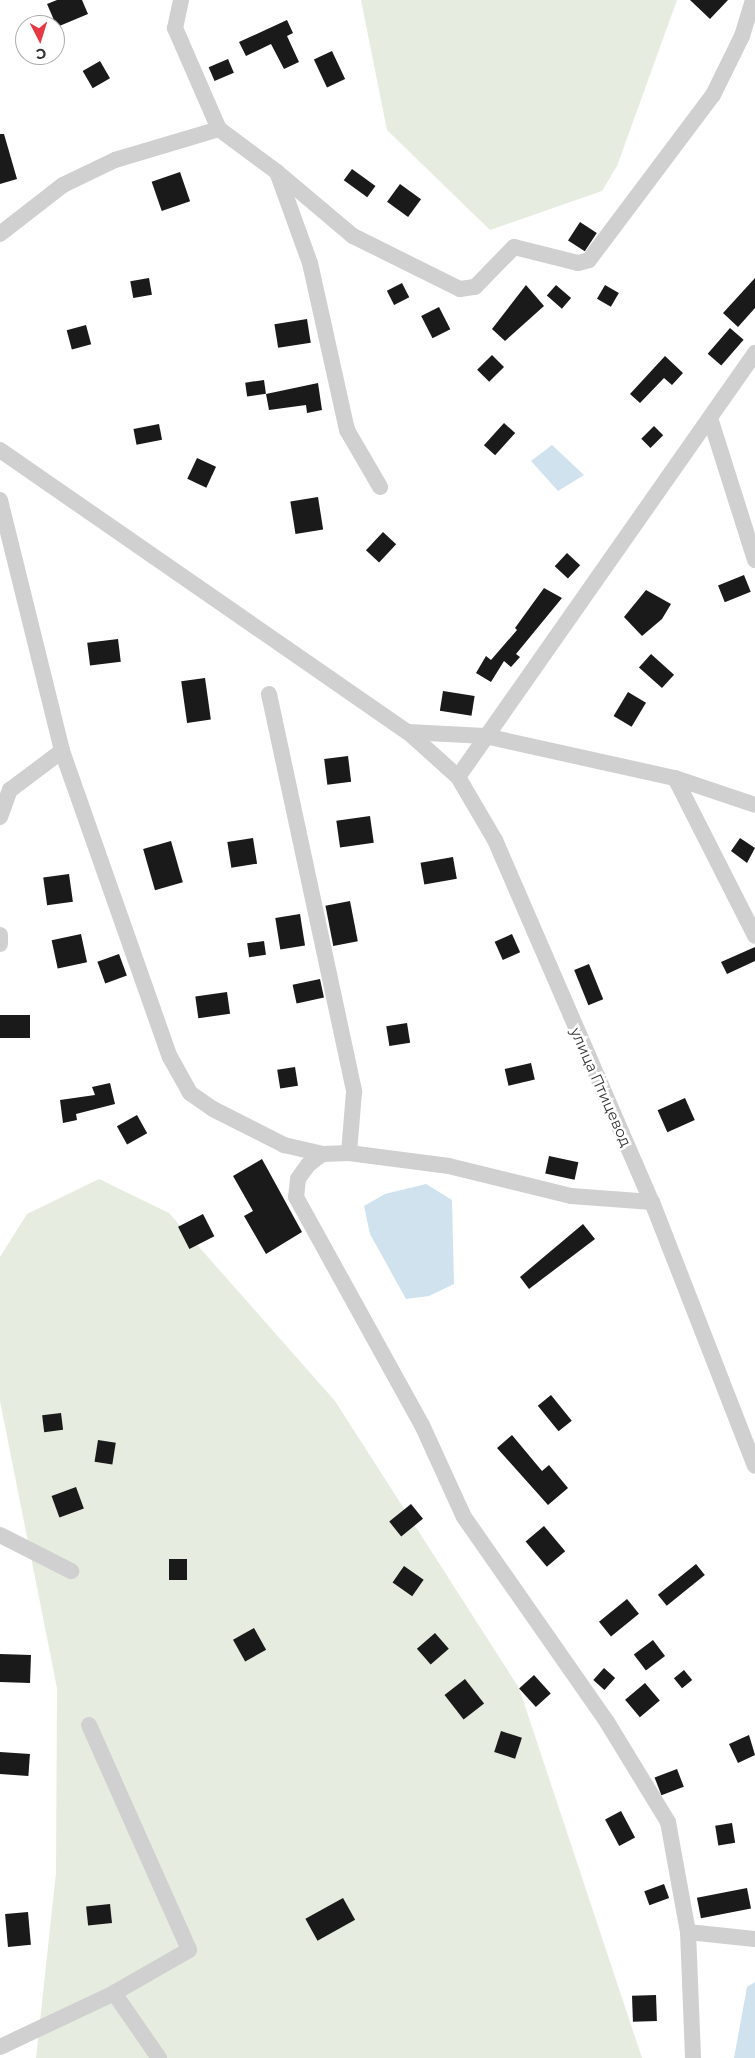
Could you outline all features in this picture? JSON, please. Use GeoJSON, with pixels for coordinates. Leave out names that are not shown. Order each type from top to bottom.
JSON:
{"type":"FeatureCollection","features":[{"type":"Feature","properties":{"kind":"street"},"geometry":{"type":"LineString","coordinates":[[181,0],[175,28],[219,129],[277,172],[353,236],[460,289],[475,287],[514,247],[578,263],[589,260],[712,95],[742,36],[753,0]]}},
{"type":"Feature","properties":{"kind":"street"},"geometry":{"type":"LineString","coordinates":[[0,234],[63,185],[115,160],[219,129]]}},
{"type":"Feature","properties":{"kind":"street"},"geometry":{"type":"LineString","coordinates":[[277,172],[310,263],[347,430],[380,487]]}},
{"type":"Feature","properties":{"kind":"street"},"geometry":{"type":"LineString","coordinates":[[458,777],[755,353]]}},
{"type":"Feature","properties":{"kind":"street"},"geometry":{"type":"LineString","coordinates":[[710,418],[755,560]]}},
{"type":"Feature","properties":{"kind":"street","name":"улица Птицевод"},"geometry":{"type":"LineString","coordinates":[[0,450],[408,732],[458,777],[495,840],[652,1202],[755,1466]]}},
{"type":"Feature","properties":{"kind":"street"},"geometry":{"type":"LineString","coordinates":[[0,500],[62,751],[170,1057],[190,1093],[284,1145],[322,1154],[349,1153],[449,1166],[571,1196],[652,1202]]}},
{"type":"Feature","properties":{"kind":"street"},"geometry":{"type":"LineString","coordinates":[[269,694],[354,1092],[349,1153]]}},
{"type":"Feature","properties":{"kind":"street"},"geometry":{"type":"LineString","coordinates":[[408,732],[485,736],[675,778],[755,805]]}},
{"type":"Feature","properties":{"kind":"street"},"geometry":{"type":"LineString","coordinates":[[0,817],[10,790],[62,751]]}},
{"type":"Feature","properties":{"kind":"street"},"geometry":{"type":"LineString","coordinates":[[675,778],[755,936]]}},
{"type":"Feature","properties":{"kind":"street"},"geometry":{"type":"LineString","coordinates":[[0,935],[0,944]]}},
{"type":"Feature","properties":{"kind":"street"},"geometry":{"type":"LineString","coordinates":[[322,1154],[298,1179],[296,1197],[300,1211],[422,1425],[464,1517],[607,1722],[668,1822],[688,1932],[693,2058]]}},
{"type":"Feature","properties":{"kind":"street"},"geometry":{"type":"LineString","coordinates":[[0,1535],[71,1571]]}},
{"type":"Feature","properties":{"kind":"street"},"geometry":{"type":"LineString","coordinates":[[0,2047],[114,1993],[189,1950],[89,1725]]}},
{"type":"Feature","properties":{"kind":"street"},"geometry":{"type":"LineString","coordinates":[[688,1932],[755,1939]]}},
{"type":"Feature","properties":{"kind":"street"},"geometry":{"type":"LineString","coordinates":[[114,1993],[159,2058]]}},
{"type":"Feature","properties":{"kind":"shaded area"},"geometry":{"type":"Polygon","coordinates":[[[361,0],[677,0],[617,166],[602,191],[490,230],[387,130],[361,0]]]}},
{"type":"Feature","properties":{"kind":"shaded area"},"geometry":{"type":"Polygon","coordinates":[[[99,1179],[169,1213],[335,1401],[519,1688],[642,2058],[36,2058],[56,1873],[57,1688],[0,1401],[0,1257],[27,1214],[99,1179]]]}},
{"type":"Feature","properties":{"kind":"water"},"geometry":{"type":"Polygon","coordinates":[[[552,445],[584,475],[558,491],[531,461],[552,445]]]}},
{"type":"Feature","properties":{"kind":"water"},"geometry":{"type":"Polygon","coordinates":[[[426,1184],[452,1200],[454,1284],[429,1296],[406,1299],[370,1234],[364,1206],[385,1194],[426,1184]]]}},
{"type":"Feature","properties":{"kind":"water"},"geometry":{"type":"Polygon","coordinates":[[[755,1982],[755,2058],[734,2058],[747,1987],[755,1982]]]}},
{"type":"Feature","properties":{"kind":"building"},"geometry":{"type":"Polygon","coordinates":[[[57,0],[82,0],[88,14],[65,24],[65,15],[52,15],[47,4],[57,0]]]}},
{"type":"Feature","properties":{"kind":"building"},"geometry":{"type":"Polygon","coordinates":[[[690,0],[728,0],[710,19],[690,0]]]}},
{"type":"Feature","properties":{"kind":"building"},"geometry":{"type":"Polygon","coordinates":[[[287,20],[293,33],[287,36],[299,62],[284,69],[271,44],[246,56],[239,42],[287,20]]]}},
{"type":"Feature","properties":{"kind":"building"},"geometry":{"type":"Polygon","coordinates":[[[332,51],[345,79],[327,88],[314,59],[332,51]]]}},
{"type":"Feature","properties":{"kind":"building"},"geometry":{"type":"Polygon","coordinates":[[[228,59],[234,73],[215,81],[209,67],[228,59]]]}},
{"type":"Feature","properties":{"kind":"building"},"geometry":{"type":"Polygon","coordinates":[[[100,61],[110,78],[93,88],[83,71],[100,61]]]}},
{"type":"Feature","properties":{"kind":"building"},"geometry":{"type":"Polygon","coordinates":[[[0,134],[4,134],[17,179],[0,184],[0,134]]]}},
{"type":"Feature","properties":{"kind":"building"},"geometry":{"type":"Polygon","coordinates":[[[352,169],[375,186],[367,197],[344,180],[352,169]]]}},
{"type":"Feature","properties":{"kind":"building"},"geometry":{"type":"Polygon","coordinates":[[[180,172],[190,201],[162,211],[152,182],[180,172]]]}},
{"type":"Feature","properties":{"kind":"building"},"geometry":{"type":"Polygon","coordinates":[[[400,184],[421,199],[408,217],[387,202],[400,184]]]}},
{"type":"Feature","properties":{"kind":"building"},"geometry":{"type":"Polygon","coordinates":[[[580,222],[597,233],[585,251],[568,240],[580,222]]]}},
{"type":"Feature","properties":{"kind":"building"},"geometry":{"type":"Polygon","coordinates":[[[149,278],[152,295],[133,298],[130,281],[149,278]]]}},
{"type":"Feature","properties":{"kind":"building"},"geometry":{"type":"Polygon","coordinates":[[[755,278],[755,308],[738,327],[723,313],[755,278]]]}},
{"type":"Feature","properties":{"kind":"building"},"geometry":{"type":"Polygon","coordinates":[[[402,283],[409,297],[394,305],[387,291],[402,283]]]}},
{"type":"Feature","properties":{"kind":"building"},"geometry":{"type":"Polygon","coordinates":[[[526,285],[544,306],[505,341],[492,329],[526,285]]]}},
{"type":"Feature","properties":{"kind":"building"},"geometry":{"type":"Polygon","coordinates":[[[556,285],[571,298],[562,309],[547,296],[556,285]]]}},
{"type":"Feature","properties":{"kind":"building"},"geometry":{"type":"Polygon","coordinates":[[[605,285],[619,293],[611,307],[597,299],[605,285]]]}},
{"type":"Feature","properties":{"kind":"building"},"geometry":{"type":"Polygon","coordinates":[[[439,307],[450,329],[433,338],[421,316],[439,307]]]}},
{"type":"Feature","properties":{"kind":"building"},"geometry":{"type":"Polygon","coordinates":[[[307,319],[311,343],[278,348],[274,324],[307,319]]]}},
{"type":"Feature","properties":{"kind":"building"},"geometry":{"type":"Polygon","coordinates":[[[86,325],[91,344],[72,349],[67,330],[86,325]]]}},
{"type":"Feature","properties":{"kind":"building"},"geometry":{"type":"Polygon","coordinates":[[[730,328],[744,340],[721,365],[708,354],[730,328]]]}},
{"type":"Feature","properties":{"kind":"building"},"geometry":{"type":"Polygon","coordinates":[[[492,355],[504,367],[489,382],[477,370],[492,355]]]}},
{"type":"Feature","properties":{"kind":"building"},"geometry":{"type":"Polygon","coordinates":[[[665,356],[683,373],[672,385],[664,378],[640,403],[630,394],[665,356]]]}},
{"type":"Feature","properties":{"kind":"building"},"geometry":{"type":"Polygon","coordinates":[[[264,380],[266,394],[247,397],[245,383],[264,380]]]}},
{"type":"Feature","properties":{"kind":"building"},"geometry":{"type":"Polygon","coordinates":[[[318,383],[322,410],[307,413],[306,405],[269,410],[266,394],[318,383]]]}},
{"type":"Feature","properties":{"kind":"building"},"geometry":{"type":"Polygon","coordinates":[[[504,423],[515,433],[495,455],[484,445],[504,423]]]}},
{"type":"Feature","properties":{"kind":"building"},"geometry":{"type":"Polygon","coordinates":[[[159,424],[162,440],[137,445],[133,429],[159,424]]]}},
{"type":"Feature","properties":{"kind":"building"},"geometry":{"type":"Polygon","coordinates":[[[654,426],[663,435],[650,448],[641,439],[654,426]]]}},
{"type":"Feature","properties":{"kind":"building"},"geometry":{"type":"Polygon","coordinates":[[[197,458],[216,467],[206,488],[187,479],[197,458]]]}},
{"type":"Feature","properties":{"kind":"building"},"geometry":{"type":"Polygon","coordinates":[[[318,497],[323,530],[296,534],[290,501],[318,497]]]}},
{"type":"Feature","properties":{"kind":"building"},"geometry":{"type":"Polygon","coordinates":[[[383,532],[396,544],[379,563],[366,550],[383,532]]]}},
{"type":"Feature","properties":{"kind":"building"},"geometry":{"type":"Polygon","coordinates":[[[567,553],[580,565],[568,578],[555,566],[567,553]]]}},
{"type":"Feature","properties":{"kind":"building"},"geometry":{"type":"Polygon","coordinates":[[[744,575],[751,592],[725,602],[718,585],[744,575]]]}},
{"type":"Feature","properties":{"kind":"building"},"geometry":{"type":"Polygon","coordinates":[[[544,588],[562,598],[516,654],[520,657],[511,667],[504,661],[491,682],[476,673],[486,656],[491,660],[517,630],[515,628],[544,588]]]}},
{"type":"Feature","properties":{"kind":"building"},"geometry":{"type":"Polygon","coordinates":[[[646,590],[671,604],[662,619],[642,636],[624,617],[646,590]]]}},
{"type":"Feature","properties":{"kind":"building"},"geometry":{"type":"Polygon","coordinates":[[[118,639],[121,662],[90,666],[87,643],[118,639]]]}},
{"type":"Feature","properties":{"kind":"building"},"geometry":{"type":"Polygon","coordinates":[[[651,654],[674,675],[662,688],[639,667],[651,654]]]}},
{"type":"Feature","properties":{"kind":"building"},"geometry":{"type":"Polygon","coordinates":[[[205,678],[211,720],[187,723],[181,681],[205,678]]]}},
{"type":"Feature","properties":{"kind":"building"},"geometry":{"type":"Polygon","coordinates":[[[443,691],[475,696],[471,716],[440,711],[443,691]]]}},
{"type":"Feature","properties":{"kind":"building"},"geometry":{"type":"Polygon","coordinates":[[[628,692],[646,703],[632,727],[614,716],[628,692]]]}},
{"type":"Feature","properties":{"kind":"building"},"geometry":{"type":"Polygon","coordinates":[[[348,756],[351,782],[327,785],[324,759],[348,756]]]}},
{"type":"Feature","properties":{"kind":"building"},"geometry":{"type":"Polygon","coordinates":[[[370,816],[374,843],[340,847],[336,821],[370,816]]]}},
{"type":"Feature","properties":{"kind":"building"},"geometry":{"type":"Polygon","coordinates":[[[253,838],[257,864],[231,868],[227,842],[253,838]]]}},
{"type":"Feature","properties":{"kind":"building"},"geometry":{"type":"Polygon","coordinates":[[[740,838],[755,848],[747,863],[731,851],[740,838]]]}},
{"type":"Feature","properties":{"kind":"building"},"geometry":{"type":"Polygon","coordinates":[[[171,841],[183,882],[155,890],[143,849],[171,841]]]}},
{"type":"Feature","properties":{"kind":"building"},"geometry":{"type":"Polygon","coordinates":[[[453,857],[457,879],[424,884],[421,863],[453,857]]]}},
{"type":"Feature","properties":{"kind":"building"},"geometry":{"type":"Polygon","coordinates":[[[69,874],[73,902],[47,905],[43,878],[69,874]]]}},
{"type":"Feature","properties":{"kind":"building"},"geometry":{"type":"Polygon","coordinates":[[[350,901],[358,941],[333,946],[325,906],[350,901]]]}},
{"type":"Feature","properties":{"kind":"building"},"geometry":{"type":"Polygon","coordinates":[[[300,914],[305,946],[280,950],[275,918],[300,914]]]}},
{"type":"Feature","properties":{"kind":"building"},"geometry":{"type":"Polygon","coordinates":[[[81,934],[87,962],[58,969],[52,940],[81,934]]]}},
{"type":"Feature","properties":{"kind":"building"},"geometry":{"type":"Polygon","coordinates":[[[512,934],[520,952],[503,960],[495,942],[512,934]]]}},
{"type":"Feature","properties":{"kind":"building"},"geometry":{"type":"Polygon","coordinates":[[[264,941],[266,955],[249,957],[247,943],[264,941]]]}},
{"type":"Feature","properties":{"kind":"building"},"geometry":{"type":"Polygon","coordinates":[[[755,947],[755,961],[727,974],[721,962],[755,947]]]}},
{"type":"Feature","properties":{"kind":"building"},"geometry":{"type":"Polygon","coordinates":[[[119,954],[127,976],[105,983],[97,962],[119,954]]]}},
{"type":"Feature","properties":{"kind":"building"},"geometry":{"type":"Polygon","coordinates":[[[589,964],[603,999],[588,1005],[574,970],[589,964]]]}},
{"type":"Feature","properties":{"kind":"building"},"geometry":{"type":"Polygon","coordinates":[[[320,979],[324,998],[297,1003],[293,985],[320,979]]]}},
{"type":"Feature","properties":{"kind":"building"},"geometry":{"type":"Polygon","coordinates":[[[227,992],[230,1014],[198,1018],[195,996],[227,992]]]}},
{"type":"Feature","properties":{"kind":"building"},"geometry":{"type":"Polygon","coordinates":[[[0,1015],[30,1015],[30,1038],[0,1038],[0,1015]]]}},
{"type":"Feature","properties":{"kind":"building"},"geometry":{"type":"Polygon","coordinates":[[[407,1023],[410,1043],[389,1046],[386,1026],[407,1023]]]}},
{"type":"Feature","properties":{"kind":"building"},"geometry":{"type":"Polygon","coordinates":[[[531,1063],[535,1080],[509,1086],[505,1069],[531,1063]]]}},
{"type":"Feature","properties":{"kind":"building"},"geometry":{"type":"Polygon","coordinates":[[[295,1067],[298,1086],[280,1089],[277,1070],[295,1067]]]}},
{"type":"Feature","properties":{"kind":"building"},"geometry":{"type":"Polygon","coordinates":[[[110,1083],[115,1104],[76,1114],[77,1120],[63,1123],[60,1100],[95,1095],[92,1087],[110,1083]]]}},
{"type":"Feature","properties":{"kind":"building"},"geometry":{"type":"Polygon","coordinates":[[[685,1098],[695,1120],[667,1132],[658,1110],[685,1098]]]}},
{"type":"Feature","properties":{"kind":"building"},"geometry":{"type":"Polygon","coordinates":[[[137,1115],[147,1133],[127,1145],[117,1126],[137,1115]]]}},
{"type":"Feature","properties":{"kind":"building"},"geometry":{"type":"Polygon","coordinates":[[[549,1156],[578,1162],[575,1180],[545,1174],[549,1156]]]}},
{"type":"Feature","properties":{"kind":"building"},"geometry":{"type":"Polygon","coordinates":[[[262,1159],[302,1232],[266,1254],[244,1216],[253,1211],[233,1176],[262,1159]]]}},
{"type":"Feature","properties":{"kind":"building"},"geometry":{"type":"Polygon","coordinates":[[[203,1214],[214,1236],[189,1249],[178,1227],[203,1214]]]}},
{"type":"Feature","properties":{"kind":"building"},"geometry":{"type":"Polygon","coordinates":[[[583,1224],[595,1239],[529,1289],[520,1277],[583,1224]]]}},
{"type":"Feature","properties":{"kind":"building"},"geometry":{"type":"Polygon","coordinates":[[[551,1395],[572,1421],[559,1431],[538,1406],[551,1395]]]}},
{"type":"Feature","properties":{"kind":"building"},"geometry":{"type":"Polygon","coordinates":[[[61,1413],[63,1430],[44,1432],[42,1415],[61,1413]]]}},
{"type":"Feature","properties":{"kind":"building"},"geometry":{"type":"Polygon","coordinates":[[[512,1435],[542,1471],[549,1465],[568,1488],[548,1505],[497,1448],[512,1435]]]}},
{"type":"Feature","properties":{"kind":"building"},"geometry":{"type":"Polygon","coordinates":[[[98,1440],[116,1443],[112,1465],[95,1462],[98,1440]]]}},
{"type":"Feature","properties":{"kind":"building"},"geometry":{"type":"Polygon","coordinates":[[[76,1487],[84,1509],[59,1518],[52,1496],[76,1487]]]}},
{"type":"Feature","properties":{"kind":"building"},"geometry":{"type":"Polygon","coordinates":[[[411,1504],[423,1519],[401,1536],[389,1522],[411,1504]]]}},
{"type":"Feature","properties":{"kind":"building"},"geometry":{"type":"Polygon","coordinates":[[[544,1526],[565,1551],[547,1567],[526,1541],[544,1526]]]}},
{"type":"Feature","properties":{"kind":"building"},"geometry":{"type":"Polygon","coordinates":[[[169,1559],[187,1559],[187,1580],[169,1580],[169,1559]]]}},
{"type":"Feature","properties":{"kind":"building"},"geometry":{"type":"Polygon","coordinates":[[[696,1564],[705,1575],[667,1606],[658,1595],[696,1564]]]}},
{"type":"Feature","properties":{"kind":"building"},"geometry":{"type":"Polygon","coordinates":[[[404,1566],[424,1580],[412,1596],[393,1582],[404,1566]]]}},
{"type":"Feature","properties":{"kind":"building"},"geometry":{"type":"Polygon","coordinates":[[[627,1599],[639,1614],[611,1636],[599,1622],[627,1599]]]}},
{"type":"Feature","properties":{"kind":"building"},"geometry":{"type":"Polygon","coordinates":[[[254,1628],[266,1650],[245,1662],[233,1640],[254,1628]]]}},
{"type":"Feature","properties":{"kind":"building"},"geometry":{"type":"Polygon","coordinates":[[[435,1633],[449,1649],[431,1665],[417,1649],[435,1633]]]}},
{"type":"Feature","properties":{"kind":"building"},"geometry":{"type":"Polygon","coordinates":[[[653,1640],[665,1656],[646,1670],[634,1654],[653,1640]]]}},
{"type":"Feature","properties":{"kind":"building"},"geometry":{"type":"Polygon","coordinates":[[[0,1654],[31,1655],[30,1683],[0,1682],[0,1654]]]}},
{"type":"Feature","properties":{"kind":"building"},"geometry":{"type":"Polygon","coordinates":[[[604,1668],[615,1678],[604,1690],[593,1680],[604,1668]]]}},
{"type":"Feature","properties":{"kind":"building"},"geometry":{"type":"Polygon","coordinates":[[[684,1670],[692,1680],[682,1688],[674,1678],[684,1670]]]}},
{"type":"Feature","properties":{"kind":"building"},"geometry":{"type":"Polygon","coordinates":[[[534,1675],[551,1694],[536,1707],[519,1688],[534,1675]]]}},
{"type":"Feature","properties":{"kind":"building"},"geometry":{"type":"Polygon","coordinates":[[[465,1679],[484,1703],[464,1719],[445,1695],[465,1679]]]}},
{"type":"Feature","properties":{"kind":"building"},"geometry":{"type":"Polygon","coordinates":[[[645,1683],[660,1701],[640,1717],[625,1700],[645,1683]]]}},
{"type":"Feature","properties":{"kind":"building"},"geometry":{"type":"Polygon","coordinates":[[[501,1731],[522,1738],[515,1759],[494,1752],[501,1731]]]}},
{"type":"Feature","properties":{"kind":"building"},"geometry":{"type":"Polygon","coordinates":[[[749,1735],[755,1755],[738,1763],[729,1744],[749,1735]]]}},
{"type":"Feature","properties":{"kind":"building"},"geometry":{"type":"Polygon","coordinates":[[[0,1752],[30,1754],[28,1776],[0,1774],[0,1752]]]}},
{"type":"Feature","properties":{"kind":"building"},"geometry":{"type":"Polygon","coordinates":[[[677,1769],[684,1787],[661,1795],[655,1778],[677,1769]]]}},
{"type":"Feature","properties":{"kind":"building"},"geometry":{"type":"Polygon","coordinates":[[[621,1811],[635,1837],[619,1846],[605,1819],[621,1811]]]}},
{"type":"Feature","properties":{"kind":"building"},"geometry":{"type":"Polygon","coordinates":[[[732,1823],[735,1843],[718,1845],[715,1826],[732,1823]]]}},
{"type":"Feature","properties":{"kind":"building"},"geometry":{"type":"Polygon","coordinates":[[[664,1884],[669,1898],[649,1905],[644,1891],[664,1884]]]}},
{"type":"Feature","properties":{"kind":"building"},"geometry":{"type":"Polygon","coordinates":[[[747,1888],[751,1909],[701,1918],[697,1898],[747,1888]]]}},
{"type":"Feature","properties":{"kind":"building"},"geometry":{"type":"Polygon","coordinates":[[[343,1898],[355,1920],[318,1941],[305,1919],[343,1898]]]}},
{"type":"Feature","properties":{"kind":"building"},"geometry":{"type":"Polygon","coordinates":[[[110,1904],[112,1923],[88,1925],[86,1907],[110,1904]]]}},
{"type":"Feature","properties":{"kind":"building"},"geometry":{"type":"Polygon","coordinates":[[[28,1912],[31,1945],[8,1947],[5,1914],[28,1912]]]}},
{"type":"Feature","properties":{"kind":"building"},"geometry":{"type":"Polygon","coordinates":[[[656,1995],[657,2021],[633,2022],[632,1996],[656,1995]]]}}]}
